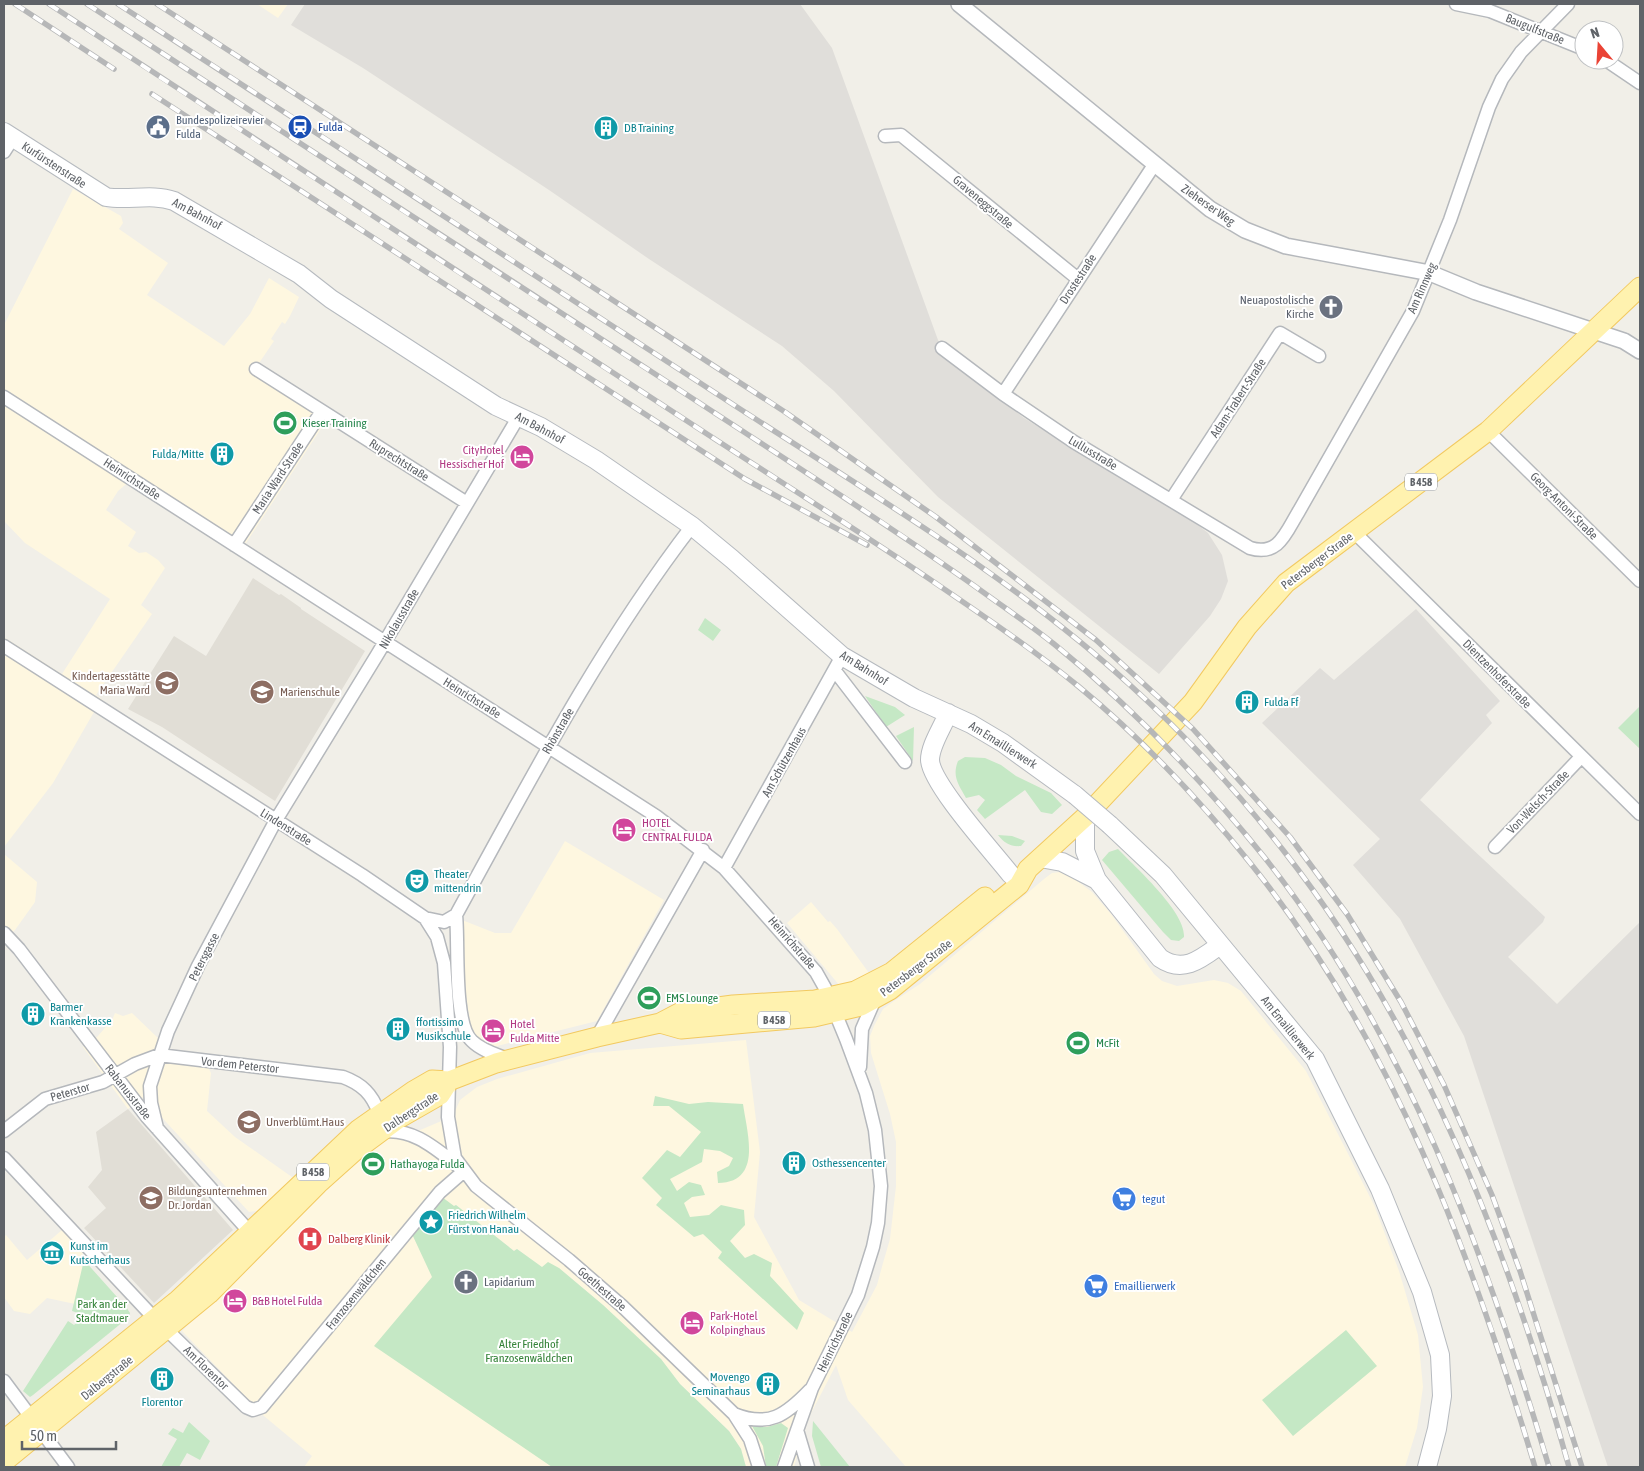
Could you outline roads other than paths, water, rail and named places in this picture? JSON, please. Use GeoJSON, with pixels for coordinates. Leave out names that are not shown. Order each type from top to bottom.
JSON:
{"type":"FeatureCollection","features":[{"type":"Feature","properties":{"kind":"main road","name":"Kurfürstenstraße"},"geometry":{"type":"LineString","coordinates":[[7,140],[106,197]]}},
{"type":"Feature","properties":{"kind":"main road","name":"Am Bahnhof"},"geometry":{"type":"LineString","coordinates":[[106,197],[123,199],[155,196],[174,201],[299,274],[344,308],[482,398],[520,416],[596,460],[692,526],[732,559],[838,663],[948,713]]}},
{"type":"Feature","properties":{"kind":"main road","name":"Petersberger Straße"},"geometry":{"type":"LineString","coordinates":[[833,1005],[892,972],[1026,867],[1084,817],[1193,702],[1239,637],[1286,583],[1488,431],[1640,287]]}},
{"type":"Feature","properties":{"kind":"main road"},"geometry":{"type":"LineString","coordinates":[[948,713],[930,756],[932,770],[950,798],[1026,867],[1062,862],[1097,880]]}},
{"type":"Feature","properties":{"kind":"main road","name":"Am Emaillierwerk"},"geometry":{"type":"LineString","coordinates":[[948,713],[1003,742],[1075,795],[1110,825],[1163,875],[1315,1059],[1380,1188],[1403,1242],[1430,1316],[1440,1355],[1442,1396],[1430,1464]]}},
{"type":"Feature","properties":{"kind":"main road"},"geometry":{"type":"LineString","coordinates":[[1084,817],[1086,851],[1097,880],[1154,951],[1166,962],[1185,966],[1199,960],[1220,945]]}},
{"type":"Feature","properties":{"kind":"main road","name":"Petersberger Straße"},"geometry":{"type":"LineString","coordinates":[[449,1081],[480,1068],[660,1023],[681,1029],[875,999],[910,975],[984,916],[1019,885],[1026,867]]}},
{"type":"Feature","properties":{"kind":"main road","name":"Dalbergstraße"},"geometry":{"type":"LineString","coordinates":[[4,1462],[37,1424],[161,1324],[209,1294],[255,1238],[334,1152],[379,1113],[432,1080],[449,1081],[440,1095],[398,1119],[380,1132],[337,1166],[255,1238]]}},
{"type":"Feature","properties":{"kind":"main road","name":"Dalbergstraße"},"geometry":{"type":"LineString","coordinates":[[4,1440],[37,1424]]}},
{"type":"Feature","properties":{"kind":"street","name":"Zieherser Weg"},"geometry":{"type":"LineString","coordinates":[[960,4],[1210,209],[1253,233],[1286,246],[1430,273],[1476,292],[1595,330],[1624,341],[1640,351]]}},
{"type":"Feature","properties":{"kind":"street","name":"Baugulfstraße"},"geometry":{"type":"LineString","coordinates":[[1456,4],[1490,11],[1574,45]]}},
{"type":"Feature","properties":{"kind":"street","name":"Am Rinnweg"},"geometry":{"type":"LineString","coordinates":[[1250,548],[1268,550],[1280,542],[1413,310],[1430,273],[1489,107],[1507,72],[1521,52],[1568,4]]}},
{"type":"Feature","properties":{"kind":"street"},"geometry":{"type":"LineString","coordinates":[[1621,70],[1640,83]]}},
{"type":"Feature","properties":{"kind":"street","name":"Graveneggstraße"},"geometry":{"type":"LineString","coordinates":[[885,136],[902,135],[1078,279]]}},
{"type":"Feature","properties":{"kind":"street","name":"Drostestraße"},"geometry":{"type":"LineString","coordinates":[[1003,394],[1154,165]]}},
{"type":"Feature","properties":{"kind":"street","name":"Adam-Trabert-Straße"},"geometry":{"type":"LineString","coordinates":[[1171,500],[1280,333],[1319,356]]}},
{"type":"Feature","properties":{"kind":"street","name":"Lullusstraße"},"geometry":{"type":"LineString","coordinates":[[942,348],[1003,394],[1074,442],[1250,548]]}},
{"type":"Feature","properties":{"kind":"street","name":"Ruprechtstraße"},"geometry":{"type":"LineString","coordinates":[[256,369],[467,503]]}},
{"type":"Feature","properties":{"kind":"street","name":"Heinrichstraße"},"geometry":{"type":"LineString","coordinates":[[4,396],[656,816],[703,850],[724,868],[816,972],[833,1005],[860,1077],[870,1110],[878,1152],[881,1186],[878,1223],[858,1295],[812,1388],[784,1467]]}},
{"type":"Feature","properties":{"kind":"street","name":"Maria-Ward-Straße"},"geometry":{"type":"LineString","coordinates":[[234,545],[322,411]]}},
{"type":"Feature","properties":{"kind":"street","name":"Nikolausstraße"},"geometry":{"type":"LineString","coordinates":[[276,820],[520,416]]}},
{"type":"Feature","properties":{"kind":"street","name":"Georg-Antoni-Straße"},"geometry":{"type":"LineString","coordinates":[[1488,431],[1640,581]]}},
{"type":"Feature","properties":{"kind":"street","name":"Rhönstraße"},"geometry":{"type":"LineString","coordinates":[[456,915],[549,746],[636,601],[692,526]]}},
{"type":"Feature","properties":{"kind":"street","name":"Dientzenhoferstraße"},"geometry":{"type":"LineString","coordinates":[[1354,533],[1640,814]]}},
{"type":"Feature","properties":{"kind":"street","name":"Lindenstraße"},"geometry":{"type":"LineString","coordinates":[[4,646],[408,904],[424,918],[437,936],[444,964],[450,1047],[449,1081]]}},
{"type":"Feature","properties":{"kind":"street","name":"Am Bahnhof"},"geometry":{"type":"LineString","coordinates":[[838,663],[905,762]]}},
{"type":"Feature","properties":{"kind":"street","name":"Am Schützenhaus"},"geometry":{"type":"LineString","coordinates":[[724,868],[838,663]]}},
{"type":"Feature","properties":{"kind":"street","name":"Von-Welsch-Straße"},"geometry":{"type":"LineString","coordinates":[[1495,847],[1581,757]]}},
{"type":"Feature","properties":{"kind":"street","name":"Petersgasse"},"geometry":{"type":"LineString","coordinates":[[159,1055],[198,966],[276,820]]}},
{"type":"Feature","properties":{"kind":"street"},"geometry":{"type":"LineString","coordinates":[[598,1037],[703,850]]}},
{"type":"Feature","properties":{"kind":"street"},"geometry":{"type":"LineString","coordinates":[[424,918],[444,922],[456,915],[461,1012],[465,1032],[473,1042],[510,1060]]}},
{"type":"Feature","properties":{"kind":"street","name":"Rabanusstraße"},"geometry":{"type":"LineString","coordinates":[[4,933],[19,949],[147,1118],[255,1238]]}},
{"type":"Feature","properties":{"kind":"street","name":"Heinrichstraße"},"geometry":{"type":"LineString","coordinates":[[860,1077],[862,1029],[875,999]]}},
{"type":"Feature","properties":{"kind":"street"},"geometry":{"type":"LineString","coordinates":[[116,1075],[135,1064],[159,1055]]}},
{"type":"Feature","properties":{"kind":"street"},"geometry":{"type":"LineString","coordinates":[[157,1128],[150,1095],[159,1055]]}},
{"type":"Feature","properties":{"kind":"street","name":"Vor dem Peterstor"},"geometry":{"type":"LineString","coordinates":[[159,1055],[343,1077],[360,1083],[375,1103],[379,1113]]}},
{"type":"Feature","properties":{"kind":"street","name":"Peterstor"},"geometry":{"type":"LineString","coordinates":[[4,1131],[45,1099],[103,1082],[116,1075]]}},
{"type":"Feature","properties":{"kind":"street","name":"Goethestraße"},"geometry":{"type":"LineString","coordinates":[[449,1081],[448,1117],[453,1152],[464,1171],[476,1186],[569,1260],[629,1312],[734,1414],[750,1439],[759,1467]]}},
{"type":"Feature","properties":{"kind":"street","name":"Goethestraße"},"geometry":{"type":"LineString","coordinates":[[380,1132],[400,1132],[415,1135],[464,1171]]}},
{"type":"Feature","properties":{"kind":"street","name":"Am Florentor"},"geometry":{"type":"LineString","coordinates":[[4,1158],[161,1324],[246,1407]]}},
{"type":"Feature","properties":{"kind":"street","name":"Franzosenwäldchen"},"geometry":{"type":"LineString","coordinates":[[246,1407],[253,1410],[262,1407],[440,1192],[464,1171]]}},
{"type":"Feature","properties":{"kind":"street"},"geometry":{"type":"LineString","coordinates":[[4,1382],[68,1467]]}},
{"type":"Feature","properties":{"kind":"street"},"geometry":{"type":"LineString","coordinates":[[734,1414],[758,1420],[776,1418],[797,1403],[812,1388]]}},
{"type":"Feature","properties":{"kind":"street"},"geometry":{"type":"LineString","coordinates":[[797,1430],[808,1467]]}},
{"type":"Feature","properties":{"kind":"railway"},"geometry":{"type":"LineString","coordinates":[[15,4],[114,69]]}},
{"type":"Feature","properties":{"kind":"railway"},"geometry":{"type":"LineString","coordinates":[[49,4],[928,578],[1004,630],[1060,672],[1147,748],[1232,840],[1301,932],[1346,1003],[1386,1076],[1422,1152],[1484,1307],[1535,1467]]}},
{"type":"Feature","properties":{"kind":"railway"},"geometry":{"type":"LineString","coordinates":[[87,4],[939,561],[1054,644],[1111,693],[1165,745],[1241,829],[1315,926],[1360,998],[1400,1072],[1436,1148],[1468,1226],[1524,1386],[1549,1467]]}},
{"type":"Feature","properties":{"kind":"railway"},"geometry":{"type":"LineString","coordinates":[[118,4],[939,538],[1038,608],[1130,685],[1171,724],[1229,785],[1283,850],[1333,919],[1379,992],[1419,1067],[1456,1144],[1489,1223],[1545,1385],[1569,1467]]}},
{"type":"Feature","properties":{"kind":"railway"},"geometry":{"type":"LineString","coordinates":[[157,4],[785,412],[936,517],[1096,640],[1193,729],[1290,837],[1347,914],[1401,1002],[1444,1085],[1492,1195],[1520,1271],[1582,1467]]}},
{"type":"Feature","properties":{"kind":"railway"},"geometry":{"type":"LineString","coordinates":[[152,94],[745,479],[867,545]]}},
{"type":"Feature","properties":{"kind":"place","name":"Bundespolizeirevier Fulda"},"geometry":{"type":"Point","coordinates":[158,127]}},
{"type":"Feature","properties":{"kind":"place","name":"Fulda"},"geometry":{"type":"Point","coordinates":[300,127]}},
{"type":"Feature","properties":{"kind":"place","name":"DB Training"},"geometry":{"type":"Point","coordinates":[606,128]}},
{"type":"Feature","properties":{"kind":"place","name":"Neuapostolische Kirche"},"geometry":{"type":"Point","coordinates":[1331,307]}},
{"type":"Feature","properties":{"kind":"place","name":"Kieser Training"},"geometry":{"type":"Point","coordinates":[285,423]}},
{"type":"Feature","properties":{"kind":"place","name":"Fulda/Mitte"},"geometry":{"type":"Point","coordinates":[222,454]}},
{"type":"Feature","properties":{"kind":"place","name":"CityHotel Hessischer Hof"},"geometry":{"type":"Point","coordinates":[522,457]}},
{"type":"Feature","properties":{"kind":"place","name":"Kindertagesstätte Maria Ward"},"geometry":{"type":"Point","coordinates":[167,683]}},
{"type":"Feature","properties":{"kind":"place","name":"Marienschule"},"geometry":{"type":"Point","coordinates":[262,692]}},
{"type":"Feature","properties":{"kind":"place","name":"Fulda Ff"},"geometry":{"type":"Point","coordinates":[1247,702]}},
{"type":"Feature","properties":{"kind":"place","name":"HOTEL CENTRAL FULDA"},"geometry":{"type":"Point","coordinates":[624,830]}},
{"type":"Feature","properties":{"kind":"place","name":"Theater mittendrin"},"geometry":{"type":"Point","coordinates":[417,881]}},
{"type":"Feature","properties":{"kind":"place","name":"EMS Lounge"},"geometry":{"type":"Point","coordinates":[649,998]}},
{"type":"Feature","properties":{"kind":"place","name":"Barmer Krankenkasse"},"geometry":{"type":"Point","coordinates":[33,1014]}},
{"type":"Feature","properties":{"kind":"place","name":"ffortissimo Musikschule"},"geometry":{"type":"Point","coordinates":[398,1029]}},
{"type":"Feature","properties":{"kind":"place","name":"Hotel Fulda Mitte"},"geometry":{"type":"Point","coordinates":[493,1031]}},
{"type":"Feature","properties":{"kind":"place","name":"McFit"},"geometry":{"type":"Point","coordinates":[1078,1043]}},
{"type":"Feature","properties":{"kind":"place","name":"Unverblümt.Haus"},"geometry":{"type":"Point","coordinates":[249,1122]}},
{"type":"Feature","properties":{"kind":"place","name":"Osthessencenter"},"geometry":{"type":"Point","coordinates":[794,1163]}},
{"type":"Feature","properties":{"kind":"place","name":"Hathayoga Fulda"},"geometry":{"type":"Point","coordinates":[373,1164]}},
{"type":"Feature","properties":{"kind":"place","name":"Bildungsunternehmen Dr. Jordan"},"geometry":{"type":"Point","coordinates":[151,1198]}},
{"type":"Feature","properties":{"kind":"place","name":"tegut"},"geometry":{"type":"Point","coordinates":[1124,1199]}},
{"type":"Feature","properties":{"kind":"place","name":"Friedrich Wilhelm Fürst von Hanau"},"geometry":{"type":"Point","coordinates":[431,1222]}},
{"type":"Feature","properties":{"kind":"place","name":"Dalberg Klinik"},"geometry":{"type":"Point","coordinates":[310,1239]}},
{"type":"Feature","properties":{"kind":"place","name":"Kunst im Kutscherhaus"},"geometry":{"type":"Point","coordinates":[52,1253]}},
{"type":"Feature","properties":{"kind":"place","name":"Lapidarium"},"geometry":{"type":"Point","coordinates":[466,1282]}},
{"type":"Feature","properties":{"kind":"place","name":"Emaillierwerk"},"geometry":{"type":"Point","coordinates":[1096,1286]}},
{"type":"Feature","properties":{"kind":"place","name":"B&B Hotel Fulda"},"geometry":{"type":"Point","coordinates":[235,1301]}},
{"type":"Feature","properties":{"kind":"place","name":"Park-Hotel Kolpinghaus"},"geometry":{"type":"Point","coordinates":[692,1323]}},
{"type":"Feature","properties":{"kind":"place","name":"Florentor"},"geometry":{"type":"Point","coordinates":[162,1379]}},
{"type":"Feature","properties":{"kind":"place","name":"Movengo Seminarhaus"},"geometry":{"type":"Point","coordinates":[768,1384]}},
{"type":"Feature","properties":{"kind":"park label","name":"Park an der Stadtmauer"},"geometry":{"type":"Point","coordinates":[102,1311]}},
{"type":"Feature","properties":{"kind":"park label","name":"Alter Friedhof Franzosenwäldchen"},"geometry":{"type":"Point","coordinates":[529,1351]}}]}
